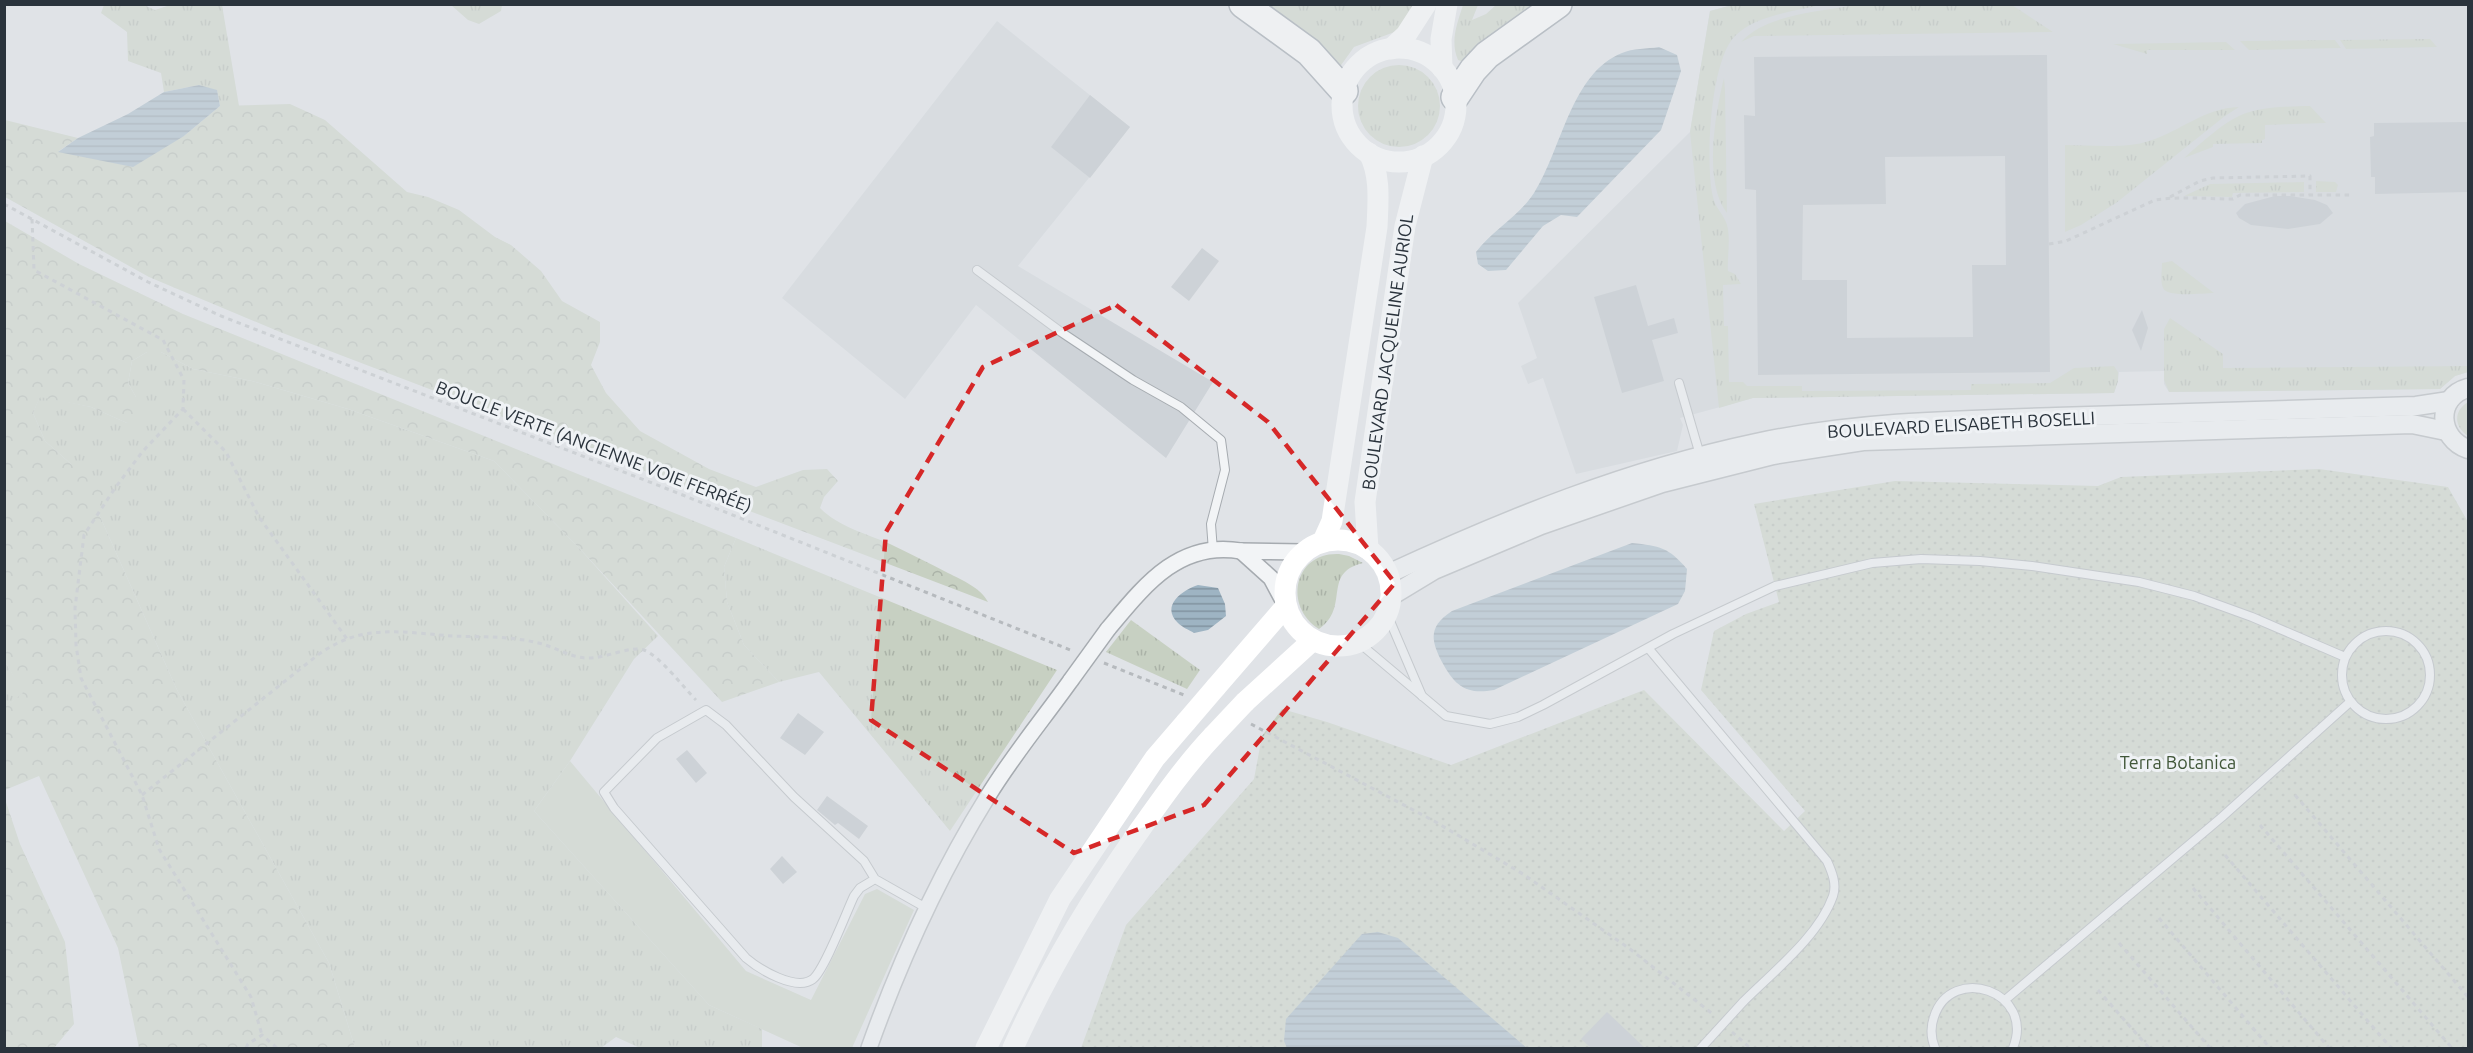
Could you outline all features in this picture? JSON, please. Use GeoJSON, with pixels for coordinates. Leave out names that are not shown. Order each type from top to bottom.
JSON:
{"type":"FeatureCollection","features":[{"type":"Feature","properties":{"kind":"highway"},"geometry":{"type":"LineString","coordinates":[[1243,4],[1309,52],[1344,91]]}},
{"type":"Feature","properties":{"kind":"highway"},"geometry":{"type":"LineString","coordinates":[[1455,97],[1473,70],[1487,56],[1558,4]]}},
{"type":"Feature","properties":{"kind":"main road"},"geometry":{"type":"LineString","coordinates":[[1391,49],[1406,35],[1426,4]]}},
{"type":"Feature","properties":{"kind":"main road"},"geometry":{"type":"LineString","coordinates":[[1442,68],[1441,39],[1447,4]]}},
{"type":"Feature","properties":{"kind":"main road"},"geometry":{"type":"LineString","coordinates":[[1391,49],[1410,50],[1429,57],[1442,68],[1451,82],[1455,97],[1454,121],[1447,136],[1436,148],[1423,156],[1407,161],[1392,161],[1369,153],[1352,137],[1345,122],[1342,107],[1344,91],[1350,76],[1361,63],[1375,54],[1391,49]]}},
{"type":"Feature","properties":{"kind":"main road","name":"BOULEVARD JACQUELINE AURIOL"},"geometry":{"type":"LineString","coordinates":[[1323,541],[1332,521],[1377,227],[1376,172],[1369,153]]}},
{"type":"Feature","properties":{"kind":"main road","name":"BOULEVARD JACQUELINE AURIOL"},"geometry":{"type":"LineString","coordinates":[[1368,549],[1365,502],[1405,226],[1423,156]]}},
{"type":"Feature","properties":{"kind":"main road"},"geometry":{"type":"LineString","coordinates":[[1344,539],[1368,549],[1380,560],[1388,574],[1389,605],[1375,631],[1358,642],[1332,646],[1313,640],[1296,626],[1286,606],[1287,576],[1294,563],[1303,552],[1323,541],[1344,539]]}},
{"type":"Feature","properties":{"kind":"main road"},"geometry":{"type":"LineString","coordinates":[[986,1048],[1060,899],[1155,758],[1286,606]]}},
{"type":"Feature","properties":{"kind":"main road"},"geometry":{"type":"LineString","coordinates":[[1013,1048],[1038,993],[1103,883],[1184,767],[1245,702],[1313,640]]}},
{"type":"Feature","properties":{"kind":"street"},"geometry":{"type":"LineString","coordinates":[[2469,388],[2457,393],[2449,401],[2444,417],[2446,431],[2453,441],[2469,449]]}},
{"type":"Feature","properties":{"kind":"street","name":"BOULEVARD ELISABETH BOSELLI"},"geometry":{"type":"LineString","coordinates":[[1388,574],[1443,549],[1591,489],[1640,473],[1755,443],[1818,431],[1931,422],[2416,406],[2449,401]]}},
{"type":"Feature","properties":{"kind":"street"},"geometry":{"type":"LineString","coordinates":[[1389,605],[1434,570],[1541,525],[1662,483],[1773,455],[1863,441],[2412,424],[2446,431]]}},
{"type":"Feature","properties":{"kind":"street"},"geometry":{"type":"LineString","coordinates":[[869,1048],[891,985],[945,870],[989,793],[1108,629],[1148,582],[1181,557],[1227,548],[1241,551],[1303,552]]}},
{"type":"Feature","properties":{"kind":"street"},"geometry":{"type":"LineString","coordinates":[[1241,551],[1271,578],[1286,606]]}},
{"type":"Feature","properties":{"kind":"lane"},"geometry":{"type":"LineString","coordinates":[[977,270],[1061,332],[1124,374],[1181,407],[1221,440],[1225,470],[1211,524],[1213,551]]}},
{"type":"Feature","properties":{"kind":"lane"},"geometry":{"type":"LineString","coordinates":[[1679,383],[1701,457]]}},
{"type":"Feature","properties":{"kind":"lane"},"geometry":{"type":"LineString","coordinates":[[1358,642],[1446,716],[1490,724],[1518,717],[1543,705],[1673,634],[1775,586],[1872,563],[1921,560],[1980,561],[2032,566],[2139,582],[2194,596],[2252,617],[2345,657]]}},
{"type":"Feature","properties":{"kind":"lane"},"geometry":{"type":"LineString","coordinates":[[1389,605],[1422,697]]}},
{"type":"Feature","properties":{"kind":"lane"},"geometry":{"type":"LineString","coordinates":[[2378,632],[2392,632],[2406,636],[2426,657],[2430,670],[2429,685],[2424,698],[2414,709],[2401,717],[2385,720],[2369,717],[2350,702],[2341,680],[2345,657],[2353,645],[2364,637],[2378,632]]}},
{"type":"Feature","properties":{"kind":"lane"},"geometry":{"type":"LineString","coordinates":[[1649,649],[1827,861],[1835,883],[1833,895],[1824,913],[1804,942],[1743,1002],[1701,1048]]}},
{"type":"Feature","properties":{"kind":"lane"},"geometry":{"type":"LineString","coordinates":[[2005,1000],[2222,818],[2350,702]]}},
{"type":"Feature","properties":{"kind":"lane"},"geometry":{"type":"LineString","coordinates":[[875,879],[860,888],[854,896],[818,973],[813,979],[797,983],[759,969],[746,958],[614,808],[604,792],[657,738],[706,710],[726,725],[794,796],[864,861],[875,879],[928,909]]}},
{"type":"Feature","properties":{"kind":"lane"},"geometry":{"type":"LineString","coordinates":[[1935,1048],[1931,1032],[1933,1019],[1942,1002],[1952,994],[1976,988],[1995,993],[2005,1000],[2016,1021],[2017,1035],[2013,1048]]}},
{"type":"Feature","properties":{"kind":"path"},"geometry":{"type":"LineString","coordinates":[[2049,244],[2066,241],[2155,200],[2169,197],[2200,181],[2213,178],[2310,176],[2310,195]]}},
{"type":"Feature","properties":{"kind":"path"},"geometry":{"type":"LineString","coordinates":[[2169,197],[2184,200],[2233,199],[2240,195],[2350,195]]}},
{"type":"Feature","properties":{"kind":"path","name":"BOUCLE VERTE (ANCIENNE VOIE FERRÉE)"},"geometry":{"type":"LineString","coordinates":[[4,204],[148,282],[221,316],[664,488],[1083,655]]}},
{"type":"Feature","properties":{"kind":"path"},"geometry":{"type":"LineString","coordinates":[[32,219],[34,270],[164,340],[184,380],[183,409],[144,451],[115,488],[84,536],[75,608],[76,645],[81,678],[142,795],[159,849],[251,997],[262,1035],[277,1048]]}},
{"type":"Feature","properties":{"kind":"path"},"geometry":{"type":"LineString","coordinates":[[183,409],[226,452],[259,517],[347,639]]}},
{"type":"Feature","properties":{"kind":"path"},"geometry":{"type":"LineString","coordinates":[[142,795],[319,654],[347,639],[366,634],[385,632],[519,640],[546,645],[582,658],[614,655],[631,648],[638,648],[652,656],[706,710]]}},
{"type":"Feature","properties":{"kind":"path"},"geometry":{"type":"LineString","coordinates":[[1094,659],[1182,694]]}},
{"type":"Feature","properties":{"kind":"path"},"geometry":{"type":"LineString","coordinates":[[1252,725],[1434,821],[1523,874],[1630,949],[1716,1017]]}},
{"type":"Feature","properties":{"kind":"path"},"geometry":{"type":"LineString","coordinates":[[2295,795],[2469,997]]}},
{"type":"Feature","properties":{"kind":"path"},"geometry":{"type":"LineString","coordinates":[[2260,825],[2452,1048]]}},
{"type":"Feature","properties":{"kind":"path"},"geometry":{"type":"LineString","coordinates":[[2225,855],[2391,1048]]}},
{"type":"Feature","properties":{"kind":"path"},"geometry":{"type":"LineString","coordinates":[[2193,888],[2329,1048]]}},
{"type":"Feature","properties":{"kind":"path"},"geometry":{"type":"LineString","coordinates":[[2159,918],[2270,1048]]}},
{"type":"Feature","properties":{"kind":"path"},"geometry":{"type":"LineString","coordinates":[[2120,944],[2210,1048]]}},
{"type":"Feature","properties":{"kind":"path"},"geometry":{"type":"LineString","coordinates":[[2098,990],[2149,1048]]}},
{"type":"Feature","properties":{"kind":"path"},"geometry":{"type":"LineString","coordinates":[[1724,1024],[1750,1048]]}},
{"type":"Feature","properties":{"kind":"path"},"geometry":{"type":"LineString","coordinates":[[246,1048],[248,1044],[262,1035]]}},
{"type":"Feature","properties":{"kind":"highlighted area"},"geometry":{"type":"Polygon","coordinates":[[[1116,305],[1268,422],[1395,583],[1204,805],[1074,853],[871,720],[886,532],[983,367],[1116,305]]]}},
{"type":"Feature","properties":{"kind":"shaded area"},"geometry":{"type":"Polygon","coordinates":[[[1736,4],[2468,5],[2468,372],[2455,376],[2440,389],[2169,392],[2164,384],[2164,371],[2119,372],[2114,393],[1753,398],[1680,418],[1683,425],[1677,451],[1576,474],[1543,378],[1528,384],[1521,366],[1537,358],[1518,303],[1690,132],[1710,11],[1736,4]]]}},
{"type":"Feature","properties":{"kind":"shaded area"},"geometry":{"type":"Polygon","coordinates":[[[997,21],[1130,127],[1018,266],[1213,382],[1166,458],[976,305],[905,399],[782,298],[997,21]]]}},
{"type":"Feature","properties":{"kind":"green space"},"geometry":{"type":"Polygon","coordinates":[[[1736,4],[1820,5],[1775,15],[1753,23],[1735,36],[1720,67],[1715,89],[1710,138],[1711,181],[1714,201],[1728,230],[1728,271],[1735,274],[1741,284],[1723,285],[1724,326],[1728,326],[1729,382],[1743,382],[1747,386],[1802,386],[1802,391],[1971,390],[1971,384],[2050,383],[2074,368],[2114,366],[2118,372],[2118,381],[2114,393],[1753,398],[1719,408],[1690,132],[1710,11],[1736,4]]]}},
{"type":"Feature","properties":{"kind":"green space"},"geometry":{"type":"Polygon","coordinates":[[[104,5],[144,5],[155,10],[170,5],[222,5],[239,106],[220,106],[217,91],[199,85],[164,92],[161,73],[128,61],[127,32],[101,13],[104,5]]]}},
{"type":"Feature","properties":{"kind":"green space"},"geometry":{"type":"Polygon","coordinates":[[[451,5],[502,5],[501,11],[479,24],[468,20],[451,5]]]}},
{"type":"Feature","properties":{"kind":"green space"},"geometry":{"type":"Polygon","coordinates":[[[1256,5],[1416,5],[1400,30],[1354,47],[1339,68],[1256,5]]]}},
{"type":"Feature","properties":{"kind":"green space"},"geometry":{"type":"Polygon","coordinates":[[[1463,5],[1478,5],[1472,20],[1486,14],[1496,5],[1547,5],[1464,62],[1458,60],[1455,46],[1455,32],[1463,5]]]}},
{"type":"Feature","properties":{"kind":"green space"},"geometry":{"type":"Polygon","coordinates":[[[1855,5],[2012,5],[2053,32],[1754,36],[1741,42],[1764,25],[1779,20],[1810,12],[1855,5]]]}},
{"type":"Feature","properties":{"kind":"green space"},"geometry":{"type":"Polygon","coordinates":[[[2430,39],[2437,47],[2346,49],[2340,40],[2430,39]]]}},
{"type":"Feature","properties":{"kind":"green space"},"geometry":{"type":"Polygon","coordinates":[[[2335,40],[2341,48],[2249,50],[2240,41],[2335,40]]]}},
{"type":"Feature","properties":{"kind":"green space"},"geometry":{"type":"Polygon","coordinates":[[[2226,42],[2235,50],[2147,50],[2147,54],[2113,44],[2226,42]]]}},
{"type":"Feature","properties":{"kind":"green space"},"geometry":{"type":"Polygon","coordinates":[[[1391,65],[1407,65],[1422,72],[1433,83],[1440,98],[1437,122],[1428,135],[1407,147],[1391,147],[1376,140],[1365,129],[1358,114],[1358,98],[1365,83],[1376,72],[1391,65]]]}},
{"type":"Feature","properties":{"kind":"green space"},"geometry":{"type":"Polygon","coordinates":[[[1724,78],[1727,213],[1715,184],[1713,166],[1717,110],[1724,78]]]}},
{"type":"Feature","properties":{"kind":"green space"},"geometry":{"type":"Polygon","coordinates":[[[290,104],[325,120],[407,192],[428,197],[459,210],[495,237],[511,245],[541,271],[562,301],[600,322],[600,342],[591,365],[606,393],[640,431],[709,469],[756,487],[803,470],[827,469],[838,481],[824,497],[820,508],[827,515],[965,582],[981,593],[988,602],[280,332],[149,277],[5,197],[5,120],[78,138],[59,151],[184,136],[220,106],[290,104]]]}},
{"type":"Feature","properties":{"kind":"green space"},"geometry":{"type":"Polygon","coordinates":[[[2310,106],[2326,123],[2265,125],[2265,139],[2262,143],[2213,144],[2213,147],[2184,158],[2216,131],[2240,115],[2268,108],[2310,106]]]}},
{"type":"Feature","properties":{"kind":"green space"},"geometry":{"type":"Polygon","coordinates":[[[2239,107],[2116,203],[2081,225],[2065,232],[2065,145],[2119,146],[2140,143],[2161,137],[2215,111],[2239,107]]]}},
{"type":"Feature","properties":{"kind":"green space"},"geometry":{"type":"Polygon","coordinates":[[[2316,181],[2335,182],[2338,185],[2336,192],[2316,192],[2316,181]]]}},
{"type":"Feature","properties":{"kind":"green space"},"geometry":{"type":"Polygon","coordinates":[[[2304,182],[2304,192],[2233,193],[2232,197],[2184,196],[2210,184],[2304,182]]]}},
{"type":"Feature","properties":{"kind":"green space"},"geometry":{"type":"Polygon","coordinates":[[[5,221],[79,264],[183,314],[736,538],[724,567],[727,602],[744,645],[779,682],[722,702],[580,549],[494,461],[348,409],[252,381],[193,369],[161,352],[147,352],[132,361],[128,383],[136,397],[143,419],[127,423],[91,407],[40,397],[33,413],[45,441],[104,491],[98,512],[177,690],[329,963],[355,1048],[139,1048],[118,948],[39,776],[5,790],[5,707],[23,693],[4,660],[5,221]]]}},
{"type":"Feature","properties":{"kind":"green space"},"geometry":{"type":"Polygon","coordinates":[[[2172,261],[2214,293],[2178,294],[2166,291],[2162,282],[2162,263],[2172,261]]]}},
{"type":"Feature","properties":{"kind":"green space"},"geometry":{"type":"Polygon","coordinates":[[[2170,318],[2223,354],[2223,368],[2468,366],[2468,372],[2455,376],[2440,389],[2169,392],[2164,380],[2164,329],[2170,318]]]}},
{"type":"Feature","properties":{"kind":"green space"},"geometry":{"type":"Polygon","coordinates":[[[147,352],[161,352],[193,369],[252,381],[348,409],[494,461],[580,549],[658,636],[634,659],[570,761],[534,811],[709,1005],[762,1029],[762,1048],[640,1048],[616,1037],[601,1048],[355,1048],[329,963],[177,690],[98,512],[71,464],[45,441],[33,413],[40,396],[91,407],[127,423],[136,397],[128,383],[132,361],[147,352]]]}},
{"type":"Feature","properties":{"kind":"green space"},"geometry":{"type":"Polygon","coordinates":[[[2468,402],[2468,436],[2460,428],[2457,419],[2460,410],[2468,402]]]}},
{"type":"Feature","properties":{"kind":"green space","name":"Terra Botanica"},"geometry":{"type":"Polygon","coordinates":[[[2319,469],[2448,487],[2468,522],[2468,1048],[1081,1048],[1126,925],[1254,779],[1262,736],[1282,709],[1327,722],[1451,765],[1644,690],[1784,831],[1805,811],[1701,690],[1714,631],[1746,614],[1779,602],[1754,504],[1895,481],[2098,486],[2121,477],[2319,469]]]}},
{"type":"Feature","properties":{"kind":"green space"},"geometry":{"type":"Polygon","coordinates":[[[736,538],[1057,670],[950,831],[819,672],[779,682],[744,645],[727,602],[724,567],[736,538]]]}},
{"type":"Feature","properties":{"kind":"green space"},"geometry":{"type":"Polygon","coordinates":[[[1339,554],[1363,563],[1350,568],[1343,574],[1333,611],[1319,629],[1308,619],[1301,607],[1298,595],[1299,582],[1303,571],[1312,562],[1324,556],[1339,554]]]}},
{"type":"Feature","properties":{"kind":"green space"},"geometry":{"type":"Polygon","coordinates":[[[1131,620],[1200,670],[1187,689],[1106,652],[1131,620]]]}},
{"type":"Feature","properties":{"kind":"green space"},"geometry":{"type":"Polygon","coordinates":[[[4,660],[24,693],[5,707],[4,707],[4,660]]]}},
{"type":"Feature","properties":{"kind":"green space"},"geometry":{"type":"Polygon","coordinates":[[[570,761],[746,971],[811,1000],[865,894],[877,889],[914,910],[852,1048],[803,1048],[709,1005],[534,811],[570,761]]]}},
{"type":"Feature","properties":{"kind":"green space"},"geometry":{"type":"Polygon","coordinates":[[[4,796],[20,844],[65,942],[74,1024],[54,1048],[5,1048],[4,796]]]}},
{"type":"Feature","properties":{"kind":"water"},"geometry":{"type":"Polygon","coordinates":[[[1659,47],[1677,55],[1681,71],[1661,130],[1577,217],[1561,215],[1543,226],[1506,270],[1488,271],[1478,264],[1476,252],[1521,209],[1534,193],[1544,175],[1569,114],[1591,77],[1605,63],[1626,51],[1659,47]]]}},
{"type":"Feature","properties":{"kind":"water"},"geometry":{"type":"Polygon","coordinates":[[[199,85],[217,90],[220,106],[184,136],[133,167],[58,152],[78,138],[128,114],[164,92],[199,85]]]}},
{"type":"Feature","properties":{"kind":"water"},"geometry":{"type":"Polygon","coordinates":[[[1632,543],[1663,549],[1687,569],[1685,591],[1678,604],[1494,690],[1469,690],[1462,687],[1452,677],[1438,654],[1434,634],[1439,622],[1452,611],[1632,543]]]}},
{"type":"Feature","properties":{"kind":"water"},"geometry":{"type":"Polygon","coordinates":[[[1198,585],[1218,588],[1225,604],[1226,616],[1208,630],[1194,633],[1178,623],[1171,610],[1172,604],[1180,594],[1198,585]]]}},
{"type":"Feature","properties":{"kind":"water"},"geometry":{"type":"Polygon","coordinates":[[[1378,932],[1398,938],[1527,1048],[1287,1048],[1284,1041],[1286,1019],[1362,934],[1378,932]]]}},
{"type":"Feature","properties":{"kind":"building"},"geometry":{"type":"Polygon","coordinates":[[[2047,55],[2050,372],[1758,375],[1756,190],[1745,189],[1744,115],[1755,116],[1754,57],[2047,55]],[[2005,156],[1885,157],[1886,204],[1803,205],[1802,280],[1847,280],[1847,338],[1973,337],[1972,265],[2006,265],[2005,156]]]}},
{"type":"Feature","properties":{"kind":"building"},"geometry":{"type":"Polygon","coordinates":[[[1090,95],[1130,127],[1090,178],[1051,147],[1090,95]]]}},
{"type":"Feature","properties":{"kind":"building"},"geometry":{"type":"Polygon","coordinates":[[[2469,122],[2469,192],[2375,194],[2375,177],[2371,177],[2370,137],[2374,136],[2374,123],[2469,122]]]}},
{"type":"Feature","properties":{"kind":"building"},"geometry":{"type":"Polygon","coordinates":[[[2275,196],[2315,200],[2327,205],[2333,213],[2320,224],[2288,229],[2251,225],[2239,218],[2236,213],[2245,204],[2275,196]]]}},
{"type":"Feature","properties":{"kind":"building"},"geometry":{"type":"Polygon","coordinates":[[[1202,248],[1219,261],[1189,301],[1171,287],[1202,248]]]}},
{"type":"Feature","properties":{"kind":"building"},"geometry":{"type":"Polygon","coordinates":[[[1636,285],[1648,326],[1674,318],[1678,333],[1652,340],[1664,381],[1622,393],[1594,297],[1636,285]]]}},
{"type":"Feature","properties":{"kind":"building"},"geometry":{"type":"Polygon","coordinates":[[[2142,310],[2148,328],[2141,351],[2132,330],[2142,310]]]}},
{"type":"Feature","properties":{"kind":"building"},"geometry":{"type":"Polygon","coordinates":[[[798,713],[824,732],[805,755],[780,738],[798,713]]]}},
{"type":"Feature","properties":{"kind":"building"},"geometry":{"type":"Polygon","coordinates":[[[687,750],[707,773],[696,783],[676,759],[687,750]]]}},
{"type":"Feature","properties":{"kind":"building"},"geometry":{"type":"Polygon","coordinates":[[[827,796],[868,826],[859,839],[838,823],[835,825],[817,810],[827,796]]]}},
{"type":"Feature","properties":{"kind":"building"},"geometry":{"type":"Polygon","coordinates":[[[782,856],[797,872],[783,884],[770,869],[782,856]]]}},
{"type":"Feature","properties":{"kind":"building"},"geometry":{"type":"Polygon","coordinates":[[[1607,1012],[1645,1048],[1591,1048],[1581,1039],[1607,1012]]]}}]}
